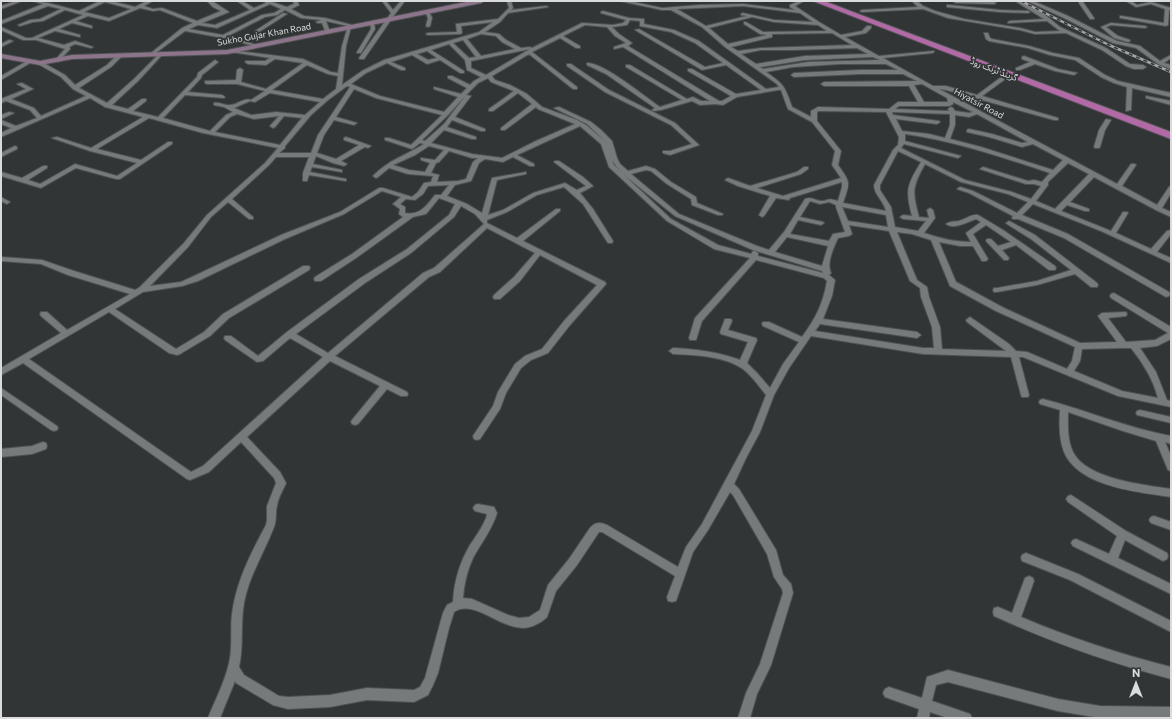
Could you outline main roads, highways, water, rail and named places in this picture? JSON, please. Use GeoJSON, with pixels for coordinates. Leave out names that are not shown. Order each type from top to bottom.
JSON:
{"type":"FeatureCollection","features":[{"type":"Feature","properties":{"kind":"highway","name":"گرینڈ ٹرنک روڈ"},"geometry":{"type":"LineString","coordinates":[[817,1],[1171,130]]}},
{"type":"Feature","properties":{"kind":"highway","name":"گرینڈ ٹرنک روڈ"},"geometry":{"type":"LineString","coordinates":[[828,1],[1171,136]]}},
{"type":"Feature","properties":{"kind":"main road","name":"Sukho Gujar Khan Road"},"geometry":{"type":"LineString","coordinates":[[1,56],[40,63],[72,57],[231,51],[372,23],[392,17],[427,12],[461,3],[481,1]]}},
{"type":"Feature","properties":{"kind":"railway"},"geometry":{"type":"LineString","coordinates":[[1021,1],[1109,45],[1171,72]]}}]}
